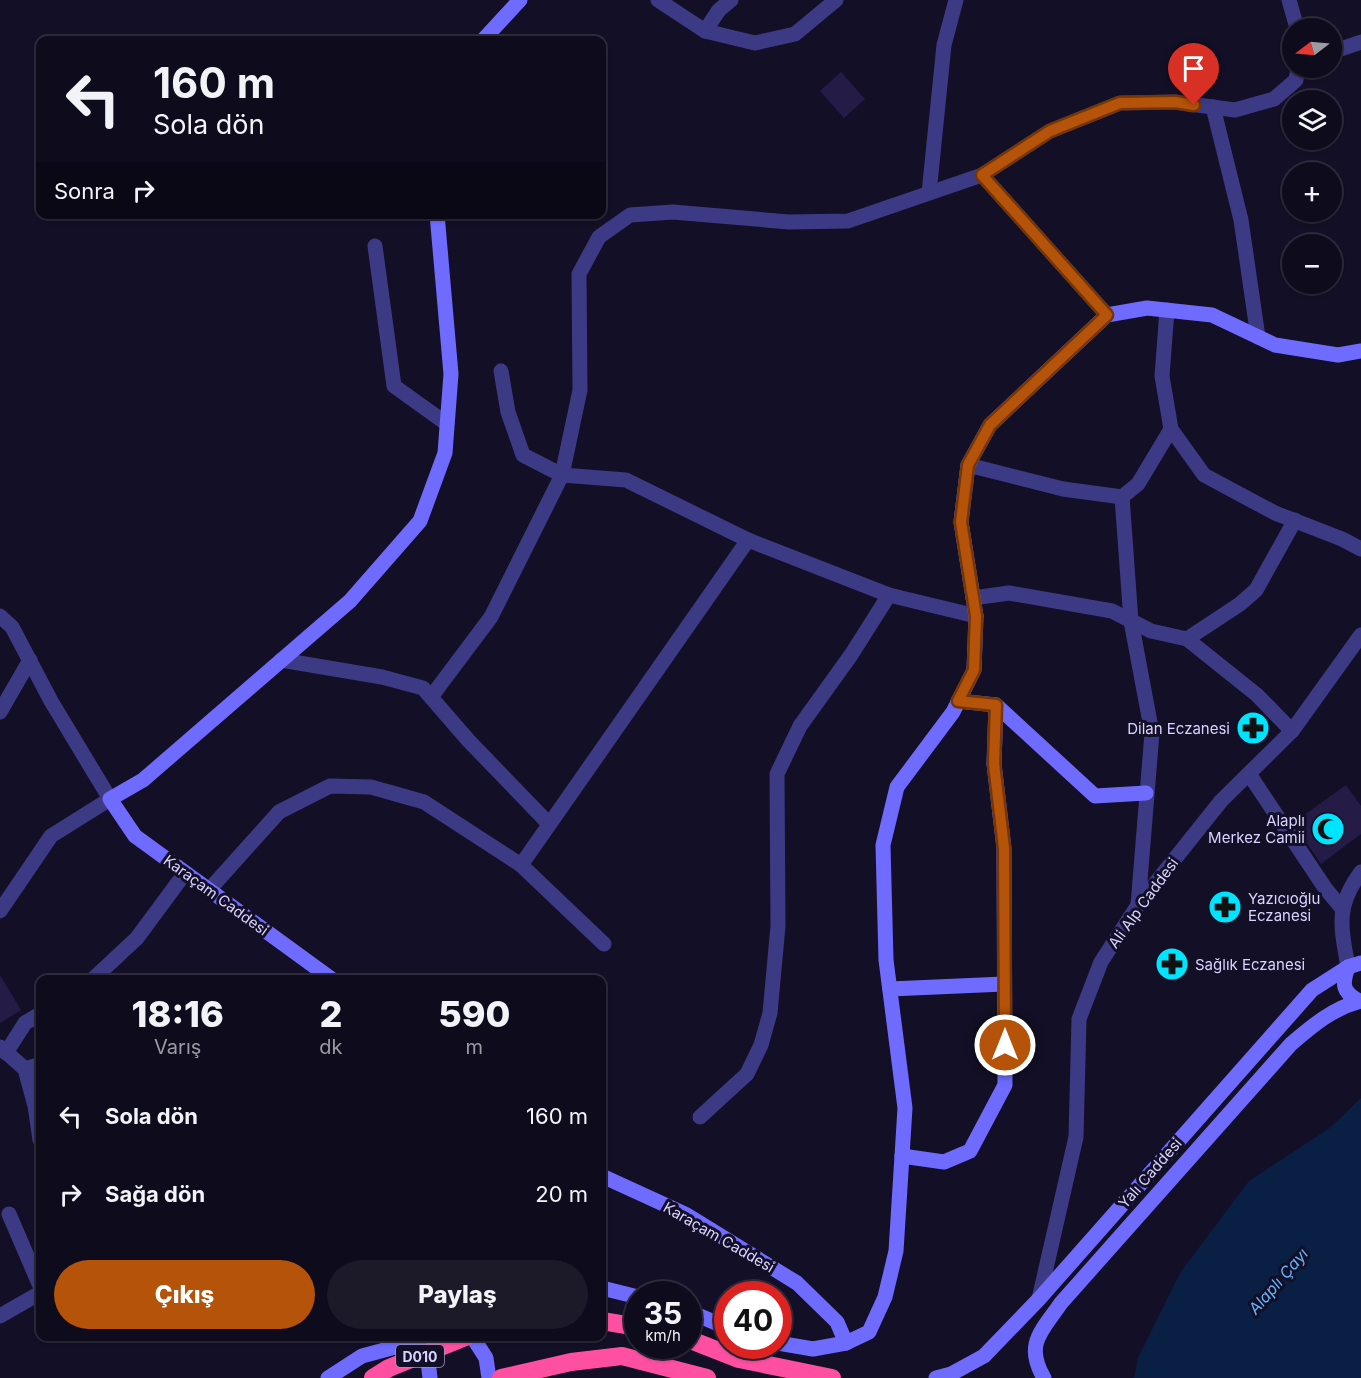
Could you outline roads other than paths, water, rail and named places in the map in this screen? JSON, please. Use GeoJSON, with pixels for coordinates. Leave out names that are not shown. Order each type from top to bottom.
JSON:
{"type":"FeatureCollection","features":[{"type":"Feature","properties":{"kind":"highway"},"geometry":{"type":"LineString","coordinates":[[606,1322],[624,1325]]}},
{"type":"Feature","properties":{"kind":"highway","name":"D010"},"geometry":{"type":"LineString","coordinates":[[373,1378],[432,1343]]}},
{"type":"Feature","properties":{"kind":"highway"},"geometry":{"type":"LineString","coordinates":[[702,1344],[740,1359],[832,1378]]}},
{"type":"Feature","properties":{"kind":"highway"},"geometry":{"type":"LineString","coordinates":[[501,1378],[571,1362],[622,1356],[707,1378]]}},
{"type":"Feature","properties":{"kind":"street"},"geometry":{"type":"LineString","coordinates":[[487,36],[520,0]]}},
{"type":"Feature","properties":{"kind":"street"},"geometry":{"type":"LineString","coordinates":[[658,0],[705,31],[755,43],[795,34],[827,3]]}},
{"type":"Feature","properties":{"kind":"street"},"geometry":{"type":"LineString","coordinates":[[705,31],[719,10],[731,0]]}},
{"type":"Feature","properties":{"kind":"street"},"geometry":{"type":"LineString","coordinates":[[929,193],[944,45],[956,0]]}},
{"type":"Feature","properties":{"kind":"street"},"geometry":{"type":"LineString","coordinates":[[1289,0],[1294,18]]}},
{"type":"Feature","properties":{"kind":"street"},"geometry":{"type":"LineString","coordinates":[[1342,49],[1361,42]]}},
{"type":"Feature","properties":{"kind":"street"},"geometry":{"type":"LineString","coordinates":[[431,697],[491,616],[562,475],[580,390],[579,274],[599,237],[630,215],[673,212],[789,222],[848,221],[982,175],[1050,131],[1120,103],[1175,102],[1235,110],[1274,99],[1296,81],[1296,78]]}},
{"type":"Feature","properties":{"kind":"street"},"geometry":{"type":"LineString","coordinates":[[1213,107],[1241,220],[1258,337]]}},
{"type":"Feature","properties":{"kind":"street"},"geometry":{"type":"LineString","coordinates":[[982,175],[1107,315]]}},
{"type":"Feature","properties":{"kind":"street"},"geometry":{"type":"LineString","coordinates":[[0,911],[51,836],[143,780],[350,601],[420,521],[445,453],[451,374],[437,219]]}},
{"type":"Feature","properties":{"kind":"street"},"geometry":{"type":"LineString","coordinates":[[375,246],[394,386],[447,424]]}},
{"type":"Feature","properties":{"kind":"street"},"geometry":{"type":"LineString","coordinates":[[792,1345],[813,1349],[846,1343],[869,1332],[885,1297],[896,1251],[905,1108],[886,960],[883,845],[897,787],[953,712],[974,670],[976,616],[961,522],[968,465],[990,425],[1107,315],[1147,308],[1212,315],[1275,345],[1338,355],[1361,351]]}},
{"type":"Feature","properties":{"kind":"street"},"geometry":{"type":"LineString","coordinates":[[1167,310],[1162,376],[1171,429],[1204,475],[1275,513],[1361,549]]}},
{"type":"Feature","properties":{"kind":"street"},"geometry":{"type":"LineString","coordinates":[[501,371],[508,412],[523,455],[562,475],[626,480],[748,540],[889,595],[976,616]]}},
{"type":"Feature","properties":{"kind":"street"},"geometry":{"type":"LineString","coordinates":[[968,465],[1063,489],[1122,497],[1138,484],[1171,429]]}},
{"type":"Feature","properties":{"kind":"street"},"geometry":{"type":"LineString","coordinates":[[1122,497],[1131,621],[1152,733],[1138,905]]}},
{"type":"Feature","properties":{"kind":"street"},"geometry":{"type":"LineString","coordinates":[[1187,639],[1240,604],[1256,590],[1295,520]]}},
{"type":"Feature","properties":{"kind":"street"},"geometry":{"type":"LineString","coordinates":[[521,864],[748,540]]}},
{"type":"Feature","properties":{"kind":"street"},"geometry":{"type":"LineString","coordinates":[[973,598],[1009,593],[1112,611],[1151,631],[1187,639],[1257,695],[1292,731]]}},
{"type":"Feature","properties":{"kind":"street"},"geometry":{"type":"LineString","coordinates":[[700,1117],[747,1074],[761,1045],[770,1013],[778,926],[777,774],[800,726],[851,655],[889,595]]}},
{"type":"Feature","properties":{"kind":"street"},"geometry":{"type":"LineString","coordinates":[[0,616],[12,627],[51,701],[110,799]]}},
{"type":"Feature","properties":{"kind":"street","name":"Ali Alp Caddesi"},"geometry":{"type":"LineString","coordinates":[[1039,1299],[1076,1137],[1079,1019],[1101,962],[1138,905],[1221,801],[1292,731],[1361,635]]}},
{"type":"Feature","properties":{"kind":"street"},"geometry":{"type":"LineString","coordinates":[[0,712],[30,660]]}},
{"type":"Feature","properties":{"kind":"street"},"geometry":{"type":"LineString","coordinates":[[281,660],[382,677],[423,688],[468,740],[549,824]]}},
{"type":"Feature","properties":{"kind":"street"},"geometry":{"type":"LineString","coordinates":[[958,701],[996,705],[1095,796],[1146,793]]}},
{"type":"Feature","properties":{"kind":"street"},"geometry":{"type":"LineString","coordinates":[[902,1156],[944,1161],[970,1151],[1005,1085],[1004,848],[994,764],[996,705]]}},
{"type":"Feature","properties":{"kind":"street"},"geometry":{"type":"LineString","coordinates":[[1249,774],[1324,888],[1340,906],[1344,902]]}},
{"type":"Feature","properties":{"kind":"street"},"geometry":{"type":"LineString","coordinates":[[209,890],[279,812],[330,786],[371,787],[424,802],[521,864],[604,944]]}},
{"type":"Feature","properties":{"kind":"street","name":"Karaçam Caddesi"},"geometry":{"type":"LineString","coordinates":[[110,799],[135,836],[326,975]]}},
{"type":"Feature","properties":{"kind":"street"},"geometry":{"type":"LineString","coordinates":[[1360,1001],[1350,996],[1345,989],[1343,979],[1354,965],[1341,924],[1344,902],[1353,882],[1361,872]]}},
{"type":"Feature","properties":{"kind":"street"},"geometry":{"type":"LineString","coordinates":[[97,975],[137,938],[186,873]]}},
{"type":"Feature","properties":{"kind":"street","name":"Yalı Caddesi"},"geometry":{"type":"LineString","coordinates":[[936,1378],[951,1374],[984,1356],[1039,1299],[1312,990],[1354,965]]}},
{"type":"Feature","properties":{"kind":"street"},"geometry":{"type":"LineString","coordinates":[[890,989],[1004,984]]}},
{"type":"Feature","properties":{"kind":"street","name":"Yalı Caddesi"},"geometry":{"type":"LineString","coordinates":[[1044,1378],[1035,1363],[1036,1339],[1061,1303],[1291,1044],[1335,1010],[1360,1001]]}},
{"type":"Feature","properties":{"kind":"street"},"geometry":{"type":"LineString","coordinates":[[36,1016],[25,1023],[3,1050],[25,1069],[36,1113]]}},
{"type":"Feature","properties":{"kind":"street"},"geometry":{"type":"LineString","coordinates":[[25,1069],[36,1065]]}},
{"type":"Feature","properties":{"kind":"street","name":"Karaçam Caddesi"},"geometry":{"type":"LineString","coordinates":[[606,1178],[685,1214],[797,1284],[837,1322],[846,1343]]}},
{"type":"Feature","properties":{"kind":"street"},"geometry":{"type":"LineString","coordinates":[[9,1214],[36,1277]]}},
{"type":"Feature","properties":{"kind":"street"},"geometry":{"type":"LineString","coordinates":[[606,1289],[624,1294]]}},
{"type":"Feature","properties":{"kind":"street"},"geometry":{"type":"LineString","coordinates":[[0,1316],[36,1295]]}},
{"type":"Feature","properties":{"kind":"street"},"geometry":{"type":"LineString","coordinates":[[474,1341],[486,1358],[489,1378]]}},
{"type":"Feature","properties":{"kind":"street"},"geometry":{"type":"LineString","coordinates":[[328,1378],[362,1356],[432,1343],[430,1378]]}},
{"type":"Feature","properties":{"kind":"water","name":"Alaplı Çayı"},"geometry":{"type":"Polygon","coordinates":[[[1361,1098],[1361,1378],[1134,1378],[1138,1358],[1180,1273],[1249,1181],[1331,1127],[1361,1098]]]}},
{"type":"Feature","properties":{"kind":"place","name":"Dilan Eczanesi"},"geometry":{"type":"Point","coordinates":[1253,728]}},
{"type":"Feature","properties":{"kind":"place","name":"Alaplı Merkez Camii"},"geometry":{"type":"Point","coordinates":[1328,829]}},
{"type":"Feature","properties":{"kind":"place","name":"Yazıcıoğlu Eczanesi"},"geometry":{"type":"Point","coordinates":[1225,907]}},
{"type":"Feature","properties":{"kind":"place","name":"Sağlık Eczanesi"},"geometry":{"type":"Point","coordinates":[1172,964]}}]}
